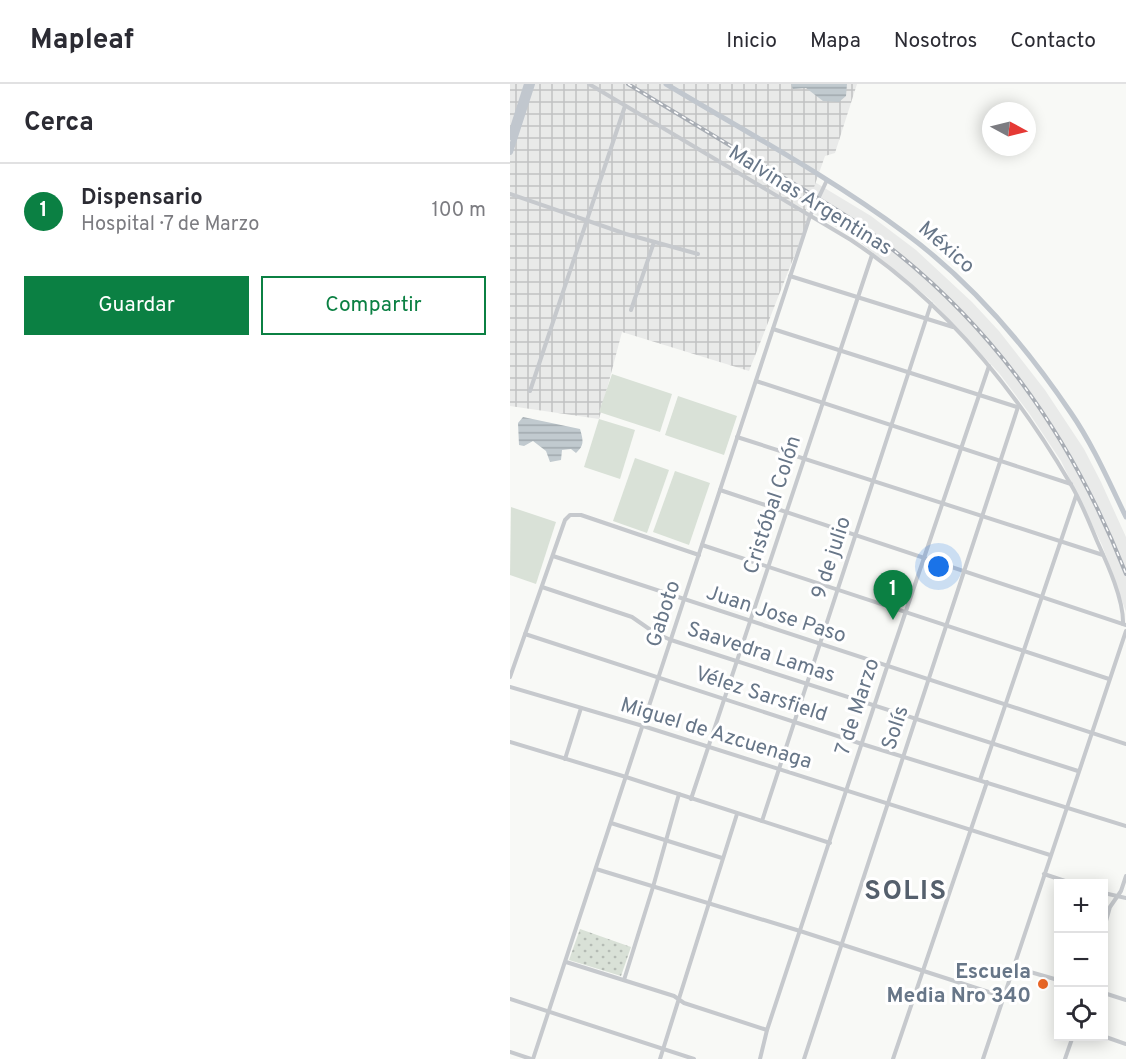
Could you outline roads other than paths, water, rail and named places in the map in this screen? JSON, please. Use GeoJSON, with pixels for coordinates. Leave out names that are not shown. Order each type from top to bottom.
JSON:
{"type":"FeatureCollection","features":[{"type":"Feature","properties":{"kind":"main road"},"geometry":{"type":"LineString","coordinates":[[510,137],[527,84]]}},
{"type":"Feature","properties":{"kind":"main road"},"geometry":{"type":"LineString","coordinates":[[510,152],[531,84]]}},
{"type":"Feature","properties":{"kind":"street","name":"Malvinas Argentinas"},"geometry":{"type":"LineString","coordinates":[[589,84],[840,233],[872,255],[931,304],[954,327],[989,366],[1019,406],[1071,484],[1103,555],[1125,624]]}},
{"type":"Feature","properties":{"kind":"street","name":"México"},"geometry":{"type":"LineString","coordinates":[[666,84],[827,180],[907,234],[953,274],[994,315],[1033,360],[1071,413],[1102,467],[1126,517]]}},
{"type":"Feature","properties":{"kind":"street"},"geometry":{"type":"LineString","coordinates":[[530,392],[625,106]]}},
{"type":"Feature","properties":{"kind":"street","name":"Gaboto"},"geometry":{"type":"LineString","coordinates":[[532,1059],[550,1012],[810,216],[827,180]]}},
{"type":"Feature","properties":{"kind":"street"},"geometry":{"type":"LineString","coordinates":[[510,194],[586,221],[698,254]]}},
{"type":"Feature","properties":{"kind":"street"},"geometry":{"type":"LineString","coordinates":[[630,310],[654,242]]}},
{"type":"Feature","properties":{"kind":"street","name":"Cristóbal Colón"},"geometry":{"type":"LineString","coordinates":[[691,799],[872,255]]}},
{"type":"Feature","properties":{"kind":"street"},"geometry":{"type":"LineString","coordinates":[[790,276],[954,327]]}},
{"type":"Feature","properties":{"kind":"street","name":"9 de julio"},"geometry":{"type":"LineString","coordinates":[[762,821],[931,304]]}},
{"type":"Feature","properties":{"kind":"street"},"geometry":{"type":"LineString","coordinates":[[773,329],[1019,406]]}},
{"type":"Feature","properties":{"kind":"street","name":"7 de Marzo"},"geometry":{"type":"LineString","coordinates":[[760,1059],[767,1030],[905,612],[989,366]]}},
{"type":"Feature","properties":{"kind":"street"},"geometry":{"type":"LineString","coordinates":[[756,381],[1071,484]]}},
{"type":"Feature","properties":{"kind":"street","name":"Solís"},"geometry":{"type":"LineString","coordinates":[[804,1059],[1019,406]]}},
{"type":"Feature","properties":{"kind":"street"},"geometry":{"type":"LineString","coordinates":[[737,437],[1103,555]]}},
{"type":"Feature","properties":{"kind":"street"},"geometry":{"type":"LineString","coordinates":[[720,490],[1125,624]]}},
{"type":"Feature","properties":{"kind":"street"},"geometry":{"type":"LineString","coordinates":[[981,780],[1076,495]]}},
{"type":"Feature","properties":{"kind":"street"},"geometry":{"type":"LineString","coordinates":[[510,678],[565,520],[574,514],[699,555]]}},
{"type":"Feature","properties":{"kind":"street"},"geometry":{"type":"LineString","coordinates":[[702,545],[1109,679]]}},
{"type":"Feature","properties":{"kind":"street","name":"Juan Jose Paso"},"geometry":{"type":"LineString","coordinates":[[553,556],[1126,744]]}},
{"type":"Feature","properties":{"kind":"street","name":"Saavedra Lamas"},"geometry":{"type":"LineString","coordinates":[[542,587],[632,616],[656,633],[671,640],[1078,771]]}},
{"type":"Feature","properties":{"kind":"street"},"geometry":{"type":"LineString","coordinates":[[983,1059],[1126,631]]}},
{"type":"Feature","properties":{"kind":"street","name":"Vélez Sarsfield"},"geometry":{"type":"LineString","coordinates":[[525,634],[862,744],[1126,826]]}},
{"type":"Feature","properties":{"kind":"street","name":"Miguel de Azcuenaga"},"geometry":{"type":"LineString","coordinates":[[510,687],[643,726],[1050,855]]}},
{"type":"Feature","properties":{"kind":"street"},"geometry":{"type":"LineString","coordinates":[[565,759],[581,708]]}},
{"type":"Feature","properties":{"kind":"street"},"geometry":{"type":"LineString","coordinates":[[510,742],[830,843]]}},
{"type":"Feature","properties":{"kind":"street"},"geometry":{"type":"LineString","coordinates":[[893,1059],[987,782]]}},
{"type":"Feature","properties":{"kind":"street"},"geometry":{"type":"LineString","coordinates":[[624,980],[679,794]]}},
{"type":"Feature","properties":{"kind":"street"},"geometry":{"type":"LineString","coordinates":[[660,1059],[737,814]]}},
{"type":"Feature","properties":{"kind":"street"},"geometry":{"type":"LineString","coordinates":[[611,824],[723,858]]}},
{"type":"Feature","properties":{"kind":"street"},"geometry":{"type":"LineString","coordinates":[[596,869],[800,931],[1004,997]]}},
{"type":"Feature","properties":{"kind":"street"},"geometry":{"type":"LineString","coordinates":[[1044,874],[1059,879]]}},
{"type":"Feature","properties":{"kind":"street"},"geometry":{"type":"LineString","coordinates":[[1108,914],[1121,891],[1126,876]]}},
{"type":"Feature","properties":{"kind":"street"},"geometry":{"type":"LineString","coordinates":[[1108,894],[1126,897]]}},
{"type":"Feature","properties":{"kind":"street"},"geometry":{"type":"LineString","coordinates":[[566,962],[767,1030]]}},
{"type":"Feature","properties":{"kind":"street"},"geometry":{"type":"LineString","coordinates":[[1013,967],[1054,979]]}},
{"type":"Feature","properties":{"kind":"street"},"geometry":{"type":"LineString","coordinates":[[1108,994],[1126,1000]]}},
{"type":"Feature","properties":{"kind":"street"},"geometry":{"type":"LineString","coordinates":[[510,999],[694,1059]]}},
{"type":"Feature","properties":{"kind":"street"},"geometry":{"type":"LineString","coordinates":[[1108,1038],[1126,1044]]}},
{"type":"Feature","properties":{"kind":"street"},"geometry":{"type":"LineString","coordinates":[[1065,1059],[1071,1041]]}},
{"type":"Feature","properties":{"kind":"street"},"geometry":{"type":"LineString","coordinates":[[510,1052],[532,1059]]}},
{"type":"Feature","properties":{"kind":"railway"},"geometry":{"type":"LineString","coordinates":[[628,84],[860,225],[947,297],[985,337],[1019,380],[1050,425],[1079,472],[1126,574]]}},
{"type":"Feature","properties":{"kind":"place","name":"Dispensario"},"geometry":{"type":"Point","coordinates":[893,620]}},
{"type":"Feature","properties":{"kind":"place","name":"Escuela Media Nro 340"},"geometry":{"type":"Point","coordinates":[1043,984]}},
{"type":"Feature","properties":{"kind":"district","name":"SOLIS"},"geometry":{"type":"Point","coordinates":[906,892]}}]}
